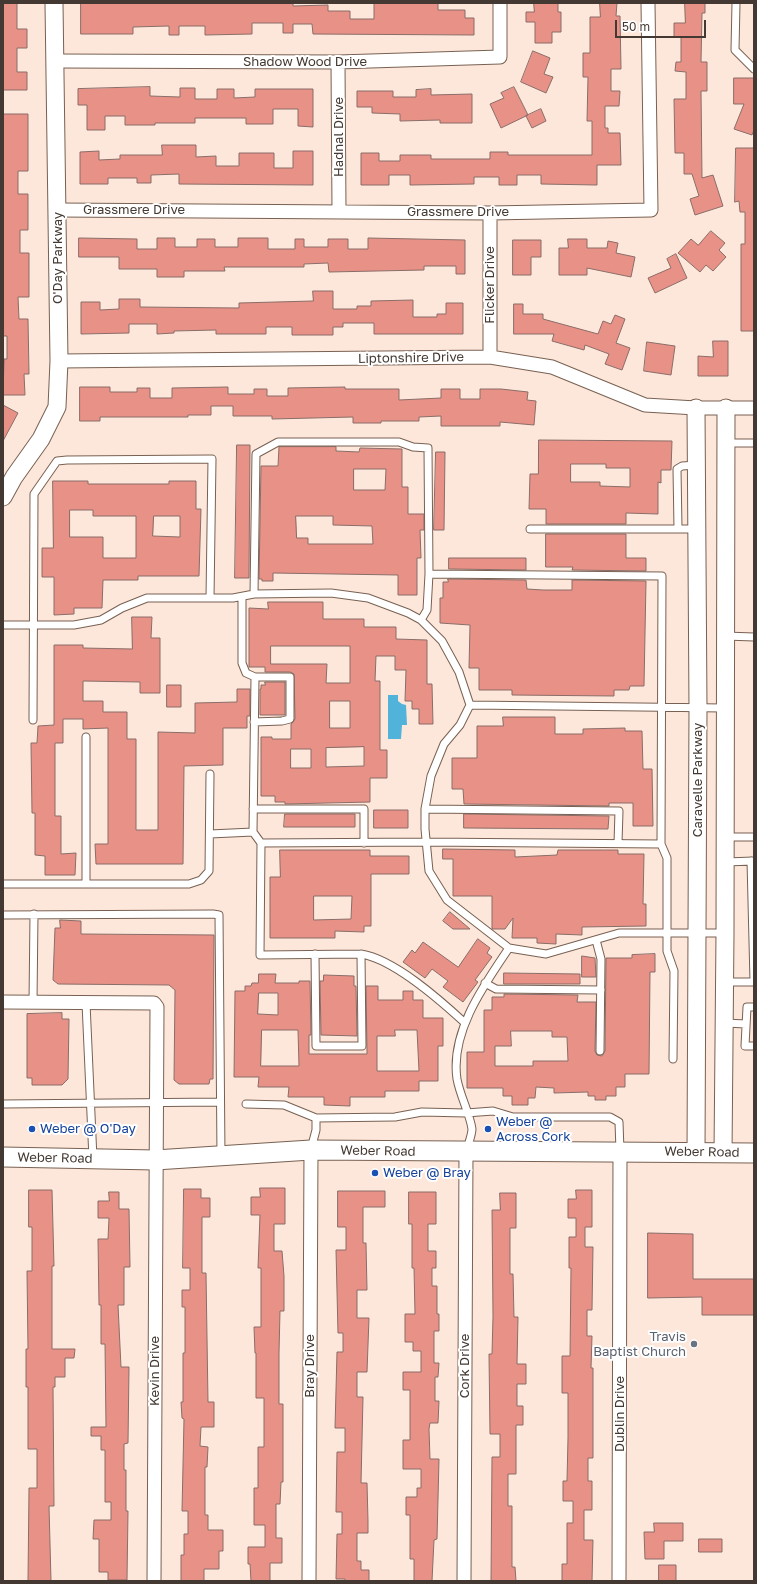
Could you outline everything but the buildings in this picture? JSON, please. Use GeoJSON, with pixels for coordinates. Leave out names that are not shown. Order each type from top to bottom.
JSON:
{"type":"FeatureCollection","features":[{"type":"Feature","properties":{"kind":"main road","name":"Weber Road"},"geometry":{"type":"LineString","coordinates":[[3,1157],[155,1160],[311,1150],[754,1153]]}},
{"type":"Feature","properties":{"kind":"street","name":"O'Day Parkway"},"geometry":{"type":"LineString","coordinates":[[3,497],[14,477],[41,439],[57,407],[59,361],[58,210],[54,3]]}},
{"type":"Feature","properties":{"kind":"street","name":"Shadow Wood Drive"},"geometry":{"type":"LineString","coordinates":[[56,61],[338,62],[500,57],[500,3]]}},
{"type":"Feature","properties":{"kind":"street","name":"Grassmere Drive"},"geometry":{"type":"LineString","coordinates":[[58,210],[490,213],[651,210],[648,3]]}},
{"type":"Feature","properties":{"kind":"street","name":"Hadnal Drive"},"geometry":{"type":"LineString","coordinates":[[338,62],[339,211]]}},
{"type":"Feature","properties":{"kind":"street","name":"Flicker Drive"},"geometry":{"type":"LineString","coordinates":[[490,213],[490,357]]}},
{"type":"Feature","properties":{"kind":"street","name":"Liptonshire Drive"},"geometry":{"type":"LineString","coordinates":[[59,361],[490,357],[552,367],[645,405],[696,408],[754,408]]}},
{"type":"Feature","properties":{"kind":"street","name":"Caravelle Parkway"},"geometry":{"type":"LineString","coordinates":[[696,408],[698,708],[696,1153]]}},
{"type":"Feature","properties":{"kind":"street","name":"Caravelle Parkway"},"geometry":{"type":"LineString","coordinates":[[723,1153],[725,982],[724,636],[726,408]]}},
{"type":"Feature","properties":{"kind":"street"},"geometry":{"type":"LineString","coordinates":[[3,1002],[86,1003]]}},
{"type":"Feature","properties":{"kind":"street","name":"Kevin Drive"},"geometry":{"type":"LineString","coordinates":[[86,1003],[156,1004],[154,1581]]}},
{"type":"Feature","properties":{"kind":"street","name":"Bray Drive"},"geometry":{"type":"LineString","coordinates":[[309,1581],[311,1150]]}},
{"type":"Feature","properties":{"kind":"street","name":"Dublin Drive"},"geometry":{"type":"LineString","coordinates":[[619,1581],[620,1151]]}},
{"type":"Feature","properties":{"kind":"street","name":"Cork Drive"},"geometry":{"type":"LineString","coordinates":[[464,1581],[466,1152]]}},
{"type":"Feature","properties":{"kind":"lane"},"geometry":{"type":"LineString","coordinates":[[736,3],[735,50],[754,69]]}},
{"type":"Feature","properties":{"kind":"lane"},"geometry":{"type":"LineString","coordinates":[[254,594],[256,454],[278,442],[399,442],[413,447],[428,448],[429,574],[427,610],[421,620]]}},
{"type":"Feature","properties":{"kind":"lane"},"geometry":{"type":"LineString","coordinates":[[726,443],[754,443]]}},
{"type":"Feature","properties":{"kind":"lane"},"geometry":{"type":"LineString","coordinates":[[33,720],[34,494],[58,461],[212,459],[210,598]]}},
{"type":"Feature","properties":{"kind":"lane"},"geometry":{"type":"LineString","coordinates":[[678,529],[677,469],[682,466],[697,465]]}},
{"type":"Feature","properties":{"kind":"lane"},"geometry":{"type":"LineString","coordinates":[[530,530],[697,529]]}},
{"type":"Feature","properties":{"kind":"lane"},"geometry":{"type":"LineString","coordinates":[[429,574],[662,576],[662,844],[667,858],[667,951],[674,971],[673,1059]]}},
{"type":"Feature","properties":{"kind":"lane"},"geometry":{"type":"LineString","coordinates":[[3,625],[74,625],[101,620],[122,608],[147,598],[242,597],[254,594],[331,593],[368,598],[408,613],[421,620],[442,641],[459,672],[470,705],[460,725],[444,744],[431,776],[425,809],[425,829],[429,871],[447,900],[509,948],[546,954],[619,934],[725,933]]}},
{"type":"Feature","properties":{"kind":"lane"},"geometry":{"type":"LineString","coordinates":[[242,597],[242,663],[246,673],[255,677],[290,677],[290,719],[282,721],[254,722]]}},
{"type":"Feature","properties":{"kind":"lane"},"geometry":{"type":"LineString","coordinates":[[724,636],[754,637]]}},
{"type":"Feature","properties":{"kind":"lane"},"geometry":{"type":"LineString","coordinates":[[255,677],[253,832],[261,843],[260,955],[361,954],[374,956],[430,991],[465,1023]]}},
{"type":"Feature","properties":{"kind":"lane"},"geometry":{"type":"LineString","coordinates":[[470,705],[724,708]]}},
{"type":"Feature","properties":{"kind":"lane"},"geometry":{"type":"LineString","coordinates":[[86,737],[86,884]]}},
{"type":"Feature","properties":{"kind":"lane"},"geometry":{"type":"LineString","coordinates":[[3,884],[189,884],[201,880],[209,871],[210,774]]}},
{"type":"Feature","properties":{"kind":"lane"},"geometry":{"type":"LineString","coordinates":[[253,809],[364,809],[364,842]]}},
{"type":"Feature","properties":{"kind":"lane"},"geometry":{"type":"LineString","coordinates":[[425,809],[619,811],[618,843]]}},
{"type":"Feature","properties":{"kind":"lane"},"geometry":{"type":"LineString","coordinates":[[210,834],[253,832]]}},
{"type":"Feature","properties":{"kind":"lane"},"geometry":{"type":"LineString","coordinates":[[725,837],[754,837]]}},
{"type":"Feature","properties":{"kind":"lane"},"geometry":{"type":"LineString","coordinates":[[261,843],[427,842],[662,844]]}},
{"type":"Feature","properties":{"kind":"lane"},"geometry":{"type":"LineString","coordinates":[[725,862],[752,861],[754,982],[725,982]]}},
{"type":"Feature","properties":{"kind":"lane"},"geometry":{"type":"LineString","coordinates":[[33,1002],[34,914]]}},
{"type":"Feature","properties":{"kind":"lane"},"geometry":{"type":"LineString","coordinates":[[3,915],[219,915],[220,1156]]}},
{"type":"Feature","properties":{"kind":"lane"},"geometry":{"type":"LineString","coordinates":[[596,940],[601,958],[600,1051]]}},
{"type":"Feature","properties":{"kind":"lane"},"geometry":{"type":"LineString","coordinates":[[466,1152],[472,1130],[457,1079],[457,1056],[465,1023],[477,995],[509,948]]}},
{"type":"Feature","properties":{"kind":"lane"},"geometry":{"type":"LineString","coordinates":[[315,954],[316,1046],[362,1046],[361,954]]}},
{"type":"Feature","properties":{"kind":"lane"},"geometry":{"type":"LineString","coordinates":[[485,983],[496,989],[601,990]]}},
{"type":"Feature","properties":{"kind":"lane"},"geometry":{"type":"LineString","coordinates":[[86,1003],[93,1159]]}},
{"type":"Feature","properties":{"kind":"lane"},"geometry":{"type":"LineString","coordinates":[[754,1007],[747,1007],[746,1024],[746,1046],[754,1046]]}},
{"type":"Feature","properties":{"kind":"lane"},"geometry":{"type":"LineString","coordinates":[[724,1023],[746,1024]]}},
{"type":"Feature","properties":{"kind":"lane"},"geometry":{"type":"LineString","coordinates":[[3,1104],[220,1102]]}},
{"type":"Feature","properties":{"kind":"lane"},"geometry":{"type":"LineString","coordinates":[[246,1104],[284,1105],[316,1118],[395,1117],[422,1112],[466,1113],[493,1110],[513,1117],[610,1117],[619,1122],[620,1151]]}},
{"type":"Feature","properties":{"kind":"lane"},"geometry":{"type":"LineString","coordinates":[[311,1150],[316,1130],[316,1118]]}},
{"type":"Feature","properties":{"kind":"water"},"geometry":{"type":"Polygon","coordinates":[[[388,695],[398,695],[398,701],[406,705],[407,725],[402,725],[401,739],[388,739],[388,695]]]}},
{"type":"Feature","properties":{"kind":"place","name":"Weber @ O'Day"},"geometry":{"type":"Point","coordinates":[32,1129]}},
{"type":"Feature","properties":{"kind":"place","name":"Weber @ Across Cork"},"geometry":{"type":"Point","coordinates":[488,1129]}},
{"type":"Feature","properties":{"kind":"place","name":"Weber @ Bray"},"geometry":{"type":"Point","coordinates":[375,1173]}},
{"type":"Feature","properties":{"kind":"place","name":"Travis Baptist Church"},"geometry":{"type":"Point","coordinates":[694,1344]}}]}
